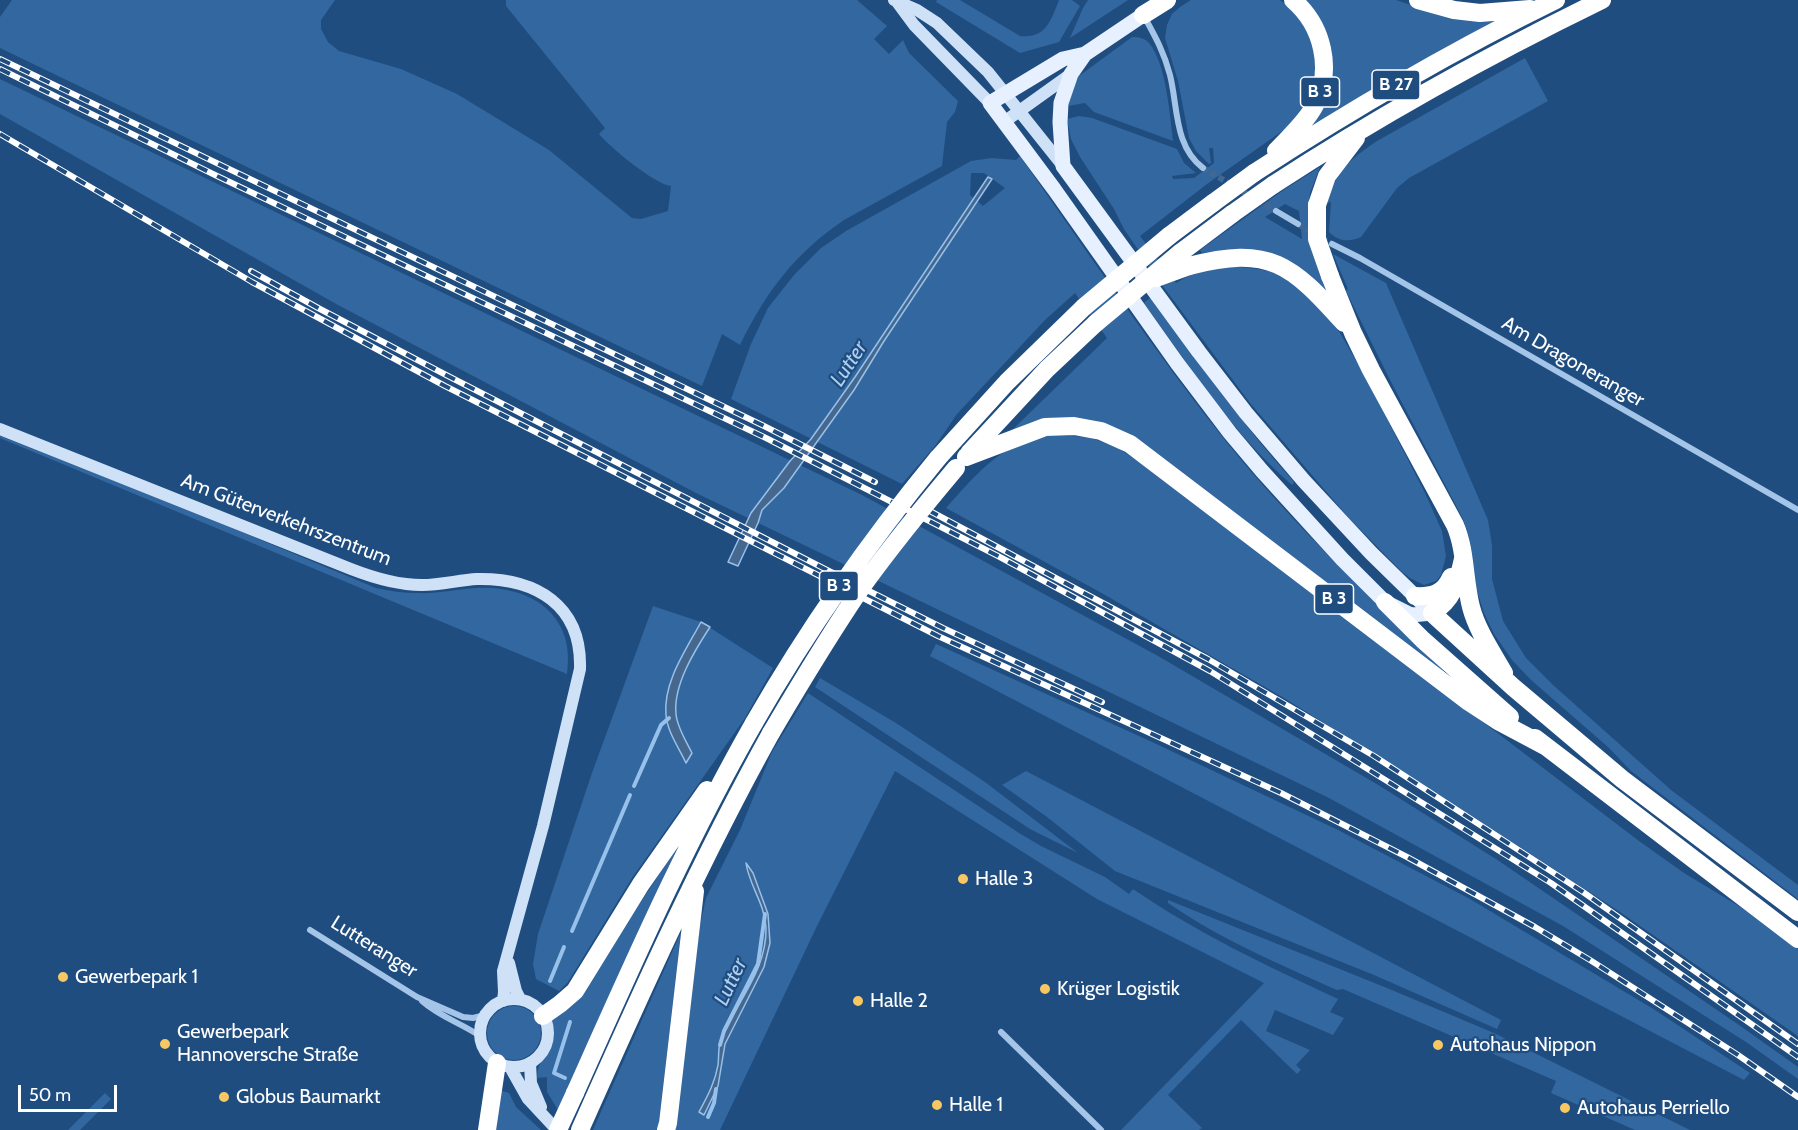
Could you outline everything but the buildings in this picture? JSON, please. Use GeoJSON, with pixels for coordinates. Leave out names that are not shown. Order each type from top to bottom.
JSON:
{"type":"FeatureCollection","features":[{"type":"Feature","properties":{"kind":"highway"},"geometry":{"type":"LineString","coordinates":[[1143,15],[1167,0]]}},
{"type":"Feature","properties":{"kind":"highway","name":"B 3"},"geometry":{"type":"LineString","coordinates":[[559,1130],[635,959],[733,759],[801,643],[883,526],[938,458],[1007,382],[1084,307],[1169,236],[1255,173],[1315,105],[1322,86],[1324,68],[1321,42],[1308,15],[1293,0]]}},
{"type":"Feature","properties":{"kind":"highway"},"geometry":{"type":"LineString","coordinates":[[1418,0],[1454,10],[1480,13],[1517,11],[1549,4]]}},
{"type":"Feature","properties":{"kind":"highway","name":"B 27"},"geometry":{"type":"LineString","coordinates":[[1365,127],[1485,59],[1602,0]]}},
{"type":"Feature","properties":{"kind":"highway","name":"B 27"},"geometry":{"type":"LineString","coordinates":[[1255,173],[1378,95],[1549,4]]}},
{"type":"Feature","properties":{"kind":"highway"},"geometry":{"type":"LineString","coordinates":[[1185,259],[1232,214],[1273,185],[1365,127]]}},
{"type":"Feature","properties":{"kind":"highway"},"geometry":{"type":"LineString","coordinates":[[1365,127],[1327,177],[1317,205],[1317,239],[1353,333],[1458,530],[1473,613],[1484,638],[1513,687]]}},
{"type":"Feature","properties":{"kind":"highway"},"geometry":{"type":"LineString","coordinates":[[1185,259],[1238,257],[1260,259],[1280,265],[1307,284],[1353,333]]}},
{"type":"Feature","properties":{"kind":"highway","name":"B 3"},"geometry":{"type":"LineString","coordinates":[[580,1130],[669,933],[726,815],[771,733],[824,645],[864,586],[926,503],[1047,369],[1141,284],[1185,259]]}},
{"type":"Feature","properties":{"kind":"highway","name":"B 3"},"geometry":{"type":"LineString","coordinates":[[961,463],[1045,427],[1074,426],[1101,431],[1130,444],[1469,702],[1498,721],[1545,746]]}},
{"type":"Feature","properties":{"kind":"highway"},"geometry":{"type":"LineString","coordinates":[[1414,596],[1426,597],[1440,592],[1446,587],[1450,578],[1453,567],[1453,548],[1444,505]]}},
{"type":"Feature","properties":{"kind":"highway"},"geometry":{"type":"LineString","coordinates":[[1463,559],[1458,582],[1452,595],[1432,613],[1513,687],[1622,779],[1798,912]]}},
{"type":"Feature","properties":{"kind":"highway","name":"B 3"},"geometry":{"type":"LineString","coordinates":[[1385,602],[1492,702],[1545,746],[1798,939]]}},
{"type":"Feature","properties":{"kind":"highway"},"geometry":{"type":"LineString","coordinates":[[543,1016],[575,990],[671,840],[733,759]]}},
{"type":"Feature","properties":{"kind":"highway","name":"B 3"},"geometry":{"type":"LineString","coordinates":[[669,933],[693,837]]}},
{"type":"Feature","properties":{"kind":"highway"},"geometry":{"type":"LineString","coordinates":[[666,1130],[697,875]]}},
{"type":"Feature","properties":{"kind":"highway"},"geometry":{"type":"LineString","coordinates":[[487,1130],[504,1065]]}},
{"type":"Feature","properties":{"kind":"main road"},"geometry":{"type":"LineString","coordinates":[[1143,15],[1085,54],[1071,74],[1064,91],[1060,116],[1063,166],[1246,413],[1304,481],[1371,553],[1432,613]]}},
{"type":"Feature","properties":{"kind":"main road"},"geometry":{"type":"LineString","coordinates":[[990,103],[1063,59],[1085,54]]}},
{"type":"Feature","properties":{"kind":"main road","name":"B 3"},"geometry":{"type":"LineString","coordinates":[[990,103],[1230,433],[1301,516],[1385,602]]}},
{"type":"Feature","properties":{"kind":"main road"},"geometry":{"type":"LineString","coordinates":[[1385,602],[1411,615],[1432,613]]}},
{"type":"Feature","properties":{"kind":"street"},"geometry":{"type":"LineString","coordinates":[[895,1],[917,10],[937,23],[988,72],[1063,166]]}},
{"type":"Feature","properties":{"kind":"street"},"geometry":{"type":"LineString","coordinates":[[895,1],[914,25],[990,103]]}},
{"type":"Feature","properties":{"kind":"street"},"geometry":{"type":"LineString","coordinates":[[1143,15],[1160,45],[1169,72],[1184,146],[1190,157],[1203,168]]}},
{"type":"Feature","properties":{"kind":"street"},"geometry":{"type":"LineString","coordinates":[[1004,122],[1071,74]]}},
{"type":"Feature","properties":{"kind":"street"},"geometry":{"type":"LineString","coordinates":[[1276,211],[1298,224]]}},
{"type":"Feature","properties":{"kind":"street","name":"Am Dragoneranger"},"geometry":{"type":"LineString","coordinates":[[1332,244],[1798,510]]}},
{"type":"Feature","properties":{"kind":"street","name":"Am Güterverkehrszentrum"},"geometry":{"type":"LineString","coordinates":[[0,429],[375,578],[424,585],[465,580],[506,580],[540,591],[560,608],[570,621],[577,636],[580,669],[538,845],[503,970],[502,1000]]}},
{"type":"Feature","properties":{"kind":"street","name":"Lutteranger"},"geometry":{"type":"LineString","coordinates":[[310,930],[417,997],[441,1016],[480,1036]]}},
{"type":"Feature","properties":{"kind":"street","name":"Am Güterverkehrszentrum"},"geometry":{"type":"LineString","coordinates":[[507,955],[520,999]]}},
{"type":"Feature","properties":{"kind":"street","name":"Lutteranger"},"geometry":{"type":"LineString","coordinates":[[417,997],[463,1017],[485,1015]]}},
{"type":"Feature","properties":{"kind":"street"},"geometry":{"type":"LineString","coordinates":[[504,1065],[520,1066],[530,1063],[539,1056],[548,1037],[548,1026],[543,1016],[531,1003],[520,999],[502,1000],[492,1006],[485,1015],[480,1028],[480,1036],[485,1052],[504,1065],[528,1099],[559,1130]]}},
{"type":"Feature","properties":{"kind":"street"},"geometry":{"type":"LineString","coordinates":[[1001,1032],[1101,1130]]}},
{"type":"Feature","properties":{"kind":"street"},"geometry":{"type":"LineString","coordinates":[[530,1063],[531,1083],[536,1099],[547,1117],[559,1130]]}},
{"type":"Feature","properties":{"kind":"shaded area"},"geometry":{"type":"Polygon","coordinates":[[[12,0],[335,0],[321,20],[321,29],[328,42],[339,51],[401,69],[457,94],[549,150],[632,218],[641,219],[668,211],[671,186],[663,184],[644,172],[622,156],[599,134],[605,128],[506,6],[506,0],[857,0],[887,26],[874,39],[889,54],[903,40],[909,53],[958,101],[955,112],[947,122],[942,166],[844,220],[810,246],[771,291],[740,345],[722,334],[702,386],[0,48],[0,17],[12,0]]]}},
{"type":"Feature","properties":{"kind":"shaded area"},"geometry":{"type":"Polygon","coordinates":[[[937,0],[960,0],[1020,36],[1029,36],[1042,31],[1050,21],[1059,0],[1072,0],[1080,6],[1059,42],[1020,53],[936,2],[937,0]]]}},
{"type":"Feature","properties":{"kind":"shaded area"},"geometry":{"type":"Polygon","coordinates":[[[1088,0],[1128,0],[1070,38],[1083,8],[1088,0]]]}},
{"type":"Feature","properties":{"kind":"shaded area"},"geometry":{"type":"Polygon","coordinates":[[[1191,0],[1280,0],[1291,8],[1303,22],[1315,47],[1317,76],[1305,108],[1288,127],[1207,184],[1140,236],[1176,283],[1194,273],[1232,266],[1257,269],[1273,272],[1291,282],[1318,305],[1340,333],[1364,374],[1442,531],[1446,556],[1441,575],[1436,581],[1424,585],[1401,571],[1348,517],[1250,403],[1165,289],[1124,229],[1071,139],[1067,119],[1079,116],[1092,118],[1177,149],[1184,163],[1196,173],[1172,176],[1173,179],[1194,178],[1214,163],[1213,148],[1209,148],[1211,163],[1209,164],[1196,151],[1189,138],[1178,81],[1165,38],[1172,14],[1191,0]]]}},
{"type":"Feature","properties":{"kind":"shaded area"},"geometry":{"type":"Polygon","coordinates":[[[1303,0],[1396,0],[1434,13],[1501,19],[1404,71],[1313,125],[1330,81],[1303,0]]]}},
{"type":"Feature","properties":{"kind":"shaded area"},"geometry":{"type":"Polygon","coordinates":[[[1132,37],[1147,41],[1160,63],[1173,141],[1094,112],[1085,103],[1068,106],[1073,86],[1079,76],[1132,37]]]}},
{"type":"Feature","properties":{"kind":"shaded area"},"geometry":{"type":"Polygon","coordinates":[[[1525,58],[1548,101],[1409,178],[1397,188],[1361,237],[1344,240],[1329,232],[1331,202],[1326,203],[1335,182],[1351,160],[1377,141],[1525,58]]]}},
{"type":"Feature","properties":{"kind":"shaded area"},"geometry":{"type":"Polygon","coordinates":[[[0,79],[862,495],[1158,656],[1380,786],[1499,861],[1798,1067],[1798,1079],[1746,1042],[1563,926],[1327,797],[696,493],[338,305],[0,114],[0,79]]]}},
{"type":"Feature","properties":{"kind":"shaded area"},"geometry":{"type":"Polygon","coordinates":[[[1020,156],[1148,338],[1253,474],[1306,532],[1444,673],[1115,429],[1012,430],[1107,338],[1075,293],[1045,320],[957,414],[935,446],[902,484],[731,399],[751,344],[768,308],[794,275],[821,248],[846,231],[971,161],[992,158],[1016,160],[1020,156]],[[971,173],[970,195],[983,206],[1005,188],[984,173],[971,173]]]}},
{"type":"Feature","properties":{"kind":"shaded area"},"geometry":{"type":"Polygon","coordinates":[[[1320,167],[1310,193],[1308,215],[1333,298],[1226,251],[1202,253],[1200,250],[1282,191],[1320,167]],[[1285,204],[1265,217],[1302,239],[1299,211],[1285,204]]]}},
{"type":"Feature","properties":{"kind":"shaded area"},"geometry":{"type":"Polygon","coordinates":[[[988,177],[992,179],[854,390],[784,488],[762,510],[738,566],[728,562],[751,513],[790,461],[811,439],[855,377],[988,177]]]}},
{"type":"Feature","properties":{"kind":"shaded area"},"geometry":{"type":"Polygon","coordinates":[[[1333,254],[1386,283],[1488,520],[1492,545],[1492,579],[1503,621],[1526,658],[1671,790],[1798,885],[1798,899],[1631,771],[1608,747],[1531,680],[1512,660],[1494,634],[1484,613],[1477,591],[1471,546],[1462,517],[1346,291],[1348,289],[1333,254]]]}},
{"type":"Feature","properties":{"kind":"shaded area"},"geometry":{"type":"Polygon","coordinates":[[[1151,297],[1238,415],[1294,482],[1292,485],[1250,444],[1195,375],[1144,303],[1151,297]]]}},
{"type":"Feature","properties":{"kind":"shaded area"},"geometry":{"type":"Polygon","coordinates":[[[1050,435],[1092,438],[1118,448],[1154,471],[1639,841],[1684,873],[1752,914],[1798,949],[1798,1036],[1620,912],[1284,698],[1098,591],[946,508],[988,464],[1000,455],[1026,441],[1050,435]]]}},
{"type":"Feature","properties":{"kind":"shaded area"},"geometry":{"type":"Polygon","coordinates":[[[0,436],[184,508],[376,588],[424,593],[496,588],[531,598],[546,608],[557,620],[564,635],[568,653],[567,674],[0,438],[0,436]]]}},
{"type":"Feature","properties":{"kind":"shaded area"},"geometry":{"type":"Polygon","coordinates":[[[653,606],[701,622],[773,668],[745,718],[632,878],[568,982],[559,991],[536,979],[533,964],[538,934],[592,773],[653,606]]]}},
{"type":"Feature","properties":{"kind":"shaded area"},"geometry":{"type":"Polygon","coordinates":[[[701,622],[710,627],[686,668],[676,703],[678,724],[692,753],[686,763],[669,727],[666,703],[672,678],[701,622]]]}},
{"type":"Feature","properties":{"kind":"shaded area"},"geometry":{"type":"Polygon","coordinates":[[[936,644],[1150,741],[1338,830],[1470,899],[1655,1010],[1750,1073],[1744,1080],[930,656],[936,644]]]}},
{"type":"Feature","properties":{"kind":"shaded area"},"geometry":{"type":"Polygon","coordinates":[[[820,678],[896,723],[985,782],[1078,853],[1030,829],[815,687],[820,678]]]}},
{"type":"Feature","properties":{"kind":"shaded area"},"geometry":{"type":"Polygon","coordinates":[[[808,693],[1041,846],[1105,877],[1129,894],[1133,889],[1207,934],[1338,999],[1330,1012],[1344,1018],[1333,1035],[1275,1010],[1266,1031],[1310,1050],[1296,1065],[1301,1070],[1297,1074],[1241,1020],[1168,1095],[1202,1128],[1199,1130],[1121,1130],[1264,983],[1097,899],[895,771],[817,926],[720,1130],[675,1130],[700,925],[706,898],[740,830],[772,752],[808,693]]]}},
{"type":"Feature","properties":{"kind":"shaded area"},"geometry":{"type":"Polygon","coordinates":[[[1026,771],[1501,1020],[1497,1029],[1374,975],[1115,871],[1002,785],[1026,771]]]}},
{"type":"Feature","properties":{"kind":"shaded area"},"geometry":{"type":"Polygon","coordinates":[[[679,844],[558,1110],[547,1092],[547,1077],[537,1078],[540,1063],[553,1039],[551,1019],[602,961],[679,844]]]}},
{"type":"Feature","properties":{"kind":"shaded area"},"geometry":{"type":"Polygon","coordinates":[[[746,863],[753,873],[768,914],[770,943],[764,967],[725,1044],[718,1086],[704,1115],[699,1112],[715,1078],[720,1043],[756,973],[765,944],[765,919],[746,863]]]}},
{"type":"Feature","properties":{"kind":"shaded area"},"geometry":{"type":"Polygon","coordinates":[[[1168,900],[1494,1033],[1690,1130],[1635,1130],[1551,1093],[1556,1081],[1343,989],[1337,990],[1272,961],[1208,928],[1168,903],[1168,900]]]}},
{"type":"Feature","properties":{"kind":"shaded area"},"geometry":{"type":"Polygon","coordinates":[[[681,932],[658,1130],[593,1130],[604,1105],[681,932]]]}},
{"type":"Feature","properties":{"kind":"shaded area"},"geometry":{"type":"Polygon","coordinates":[[[509,1006],[519,1006],[529,1010],[537,1018],[541,1033],[537,1048],[529,1056],[519,1060],[509,1060],[499,1056],[491,1048],[487,1038],[487,1028],[491,1018],[499,1010],[509,1006]]]}},
{"type":"Feature","properties":{"kind":"shaded area"},"geometry":{"type":"Polygon","coordinates":[[[499,1090],[509,1093],[516,1107],[541,1130],[494,1130],[499,1090]]]}},
{"type":"Feature","properties":{"kind":"shaded area"},"geometry":{"type":"Polygon","coordinates":[[[105,1093],[111,1099],[80,1130],[68,1130],[105,1093]]]}},
{"type":"Feature","properties":{"kind":"waterway"},"geometry":{"type":"LineString","coordinates":[[634,786],[661,725],[669,718]]}},
{"type":"Feature","properties":{"kind":"waterway"},"geometry":{"type":"LineString","coordinates":[[572,931],[630,795]]}},
{"type":"Feature","properties":{"kind":"waterway","name":"Lutter"},"geometry":{"type":"LineString","coordinates":[[720,1045],[724,1031],[758,964],[765,914]]}},
{"type":"Feature","properties":{"kind":"waterway"},"geometry":{"type":"LineString","coordinates":[[550,981],[564,947]]}},
{"type":"Feature","properties":{"kind":"waterway"},"geometry":{"type":"LineString","coordinates":[[565,1078],[554,1073],[570,1022]]}},
{"type":"Feature","properties":{"kind":"waterway"},"geometry":{"type":"LineString","coordinates":[[708,1117],[714,1103],[716,1089]]}},
{"type":"Feature","properties":{"kind":"tunnel"},"geometry":{"type":"LineString","coordinates":[[1203,168],[1276,211]]}},
{"type":"Feature","properties":{"kind":"tunnel"},"geometry":{"type":"LineString","coordinates":[[1298,224],[1332,244]]}},
{"type":"Feature","properties":{"kind":"railway"},"geometry":{"type":"LineString","coordinates":[[0,59],[762,425],[875,482]]}},
{"type":"Feature","properties":{"kind":"railway"},"geometry":{"type":"LineString","coordinates":[[0,69],[215,175],[766,438],[998,556],[1210,671],[1551,883],[1798,1057]]}},
{"type":"Feature","properties":{"kind":"railway"},"geometry":{"type":"LineString","coordinates":[[0,134],[252,282],[445,386],[938,636],[1281,793],[1407,857],[1590,960],[1738,1055],[1798,1097]]}},
{"type":"Feature","properties":{"kind":"railway"},"geometry":{"type":"LineString","coordinates":[[251,271],[450,377],[825,569],[943,628],[1102,702]]}},
{"type":"Feature","properties":{"kind":"railway"},"geometry":{"type":"LineString","coordinates":[[928,510],[1208,659],[1374,756],[1583,892],[1798,1044]]}},
{"type":"Feature","properties":{"kind":"place","name":"Halle 3"},"geometry":{"type":"Point","coordinates":[963,879]}},
{"type":"Feature","properties":{"kind":"place","name":"Gewerbepark 1"},"geometry":{"type":"Point","coordinates":[63,977]}},
{"type":"Feature","properties":{"kind":"place","name":"Krüger Logistik"},"geometry":{"type":"Point","coordinates":[1045,989]}},
{"type":"Feature","properties":{"kind":"place","name":"Halle 2"},"geometry":{"type":"Point","coordinates":[858,1001]}},
{"type":"Feature","properties":{"kind":"place","name":"Gewerbepark Hannoversche Straße"},"geometry":{"type":"Point","coordinates":[165,1044]}},
{"type":"Feature","properties":{"kind":"place","name":"Autohaus Nippon"},"geometry":{"type":"Point","coordinates":[1438,1045]}},
{"type":"Feature","properties":{"kind":"place","name":"Globus Baumarkt"},"geometry":{"type":"Point","coordinates":[224,1097]}},
{"type":"Feature","properties":{"kind":"place","name":"Halle 1"},"geometry":{"type":"Point","coordinates":[937,1105]}},
{"type":"Feature","properties":{"kind":"place","name":"Autohaus Perriello"},"geometry":{"type":"Point","coordinates":[1565,1108]}}]}
